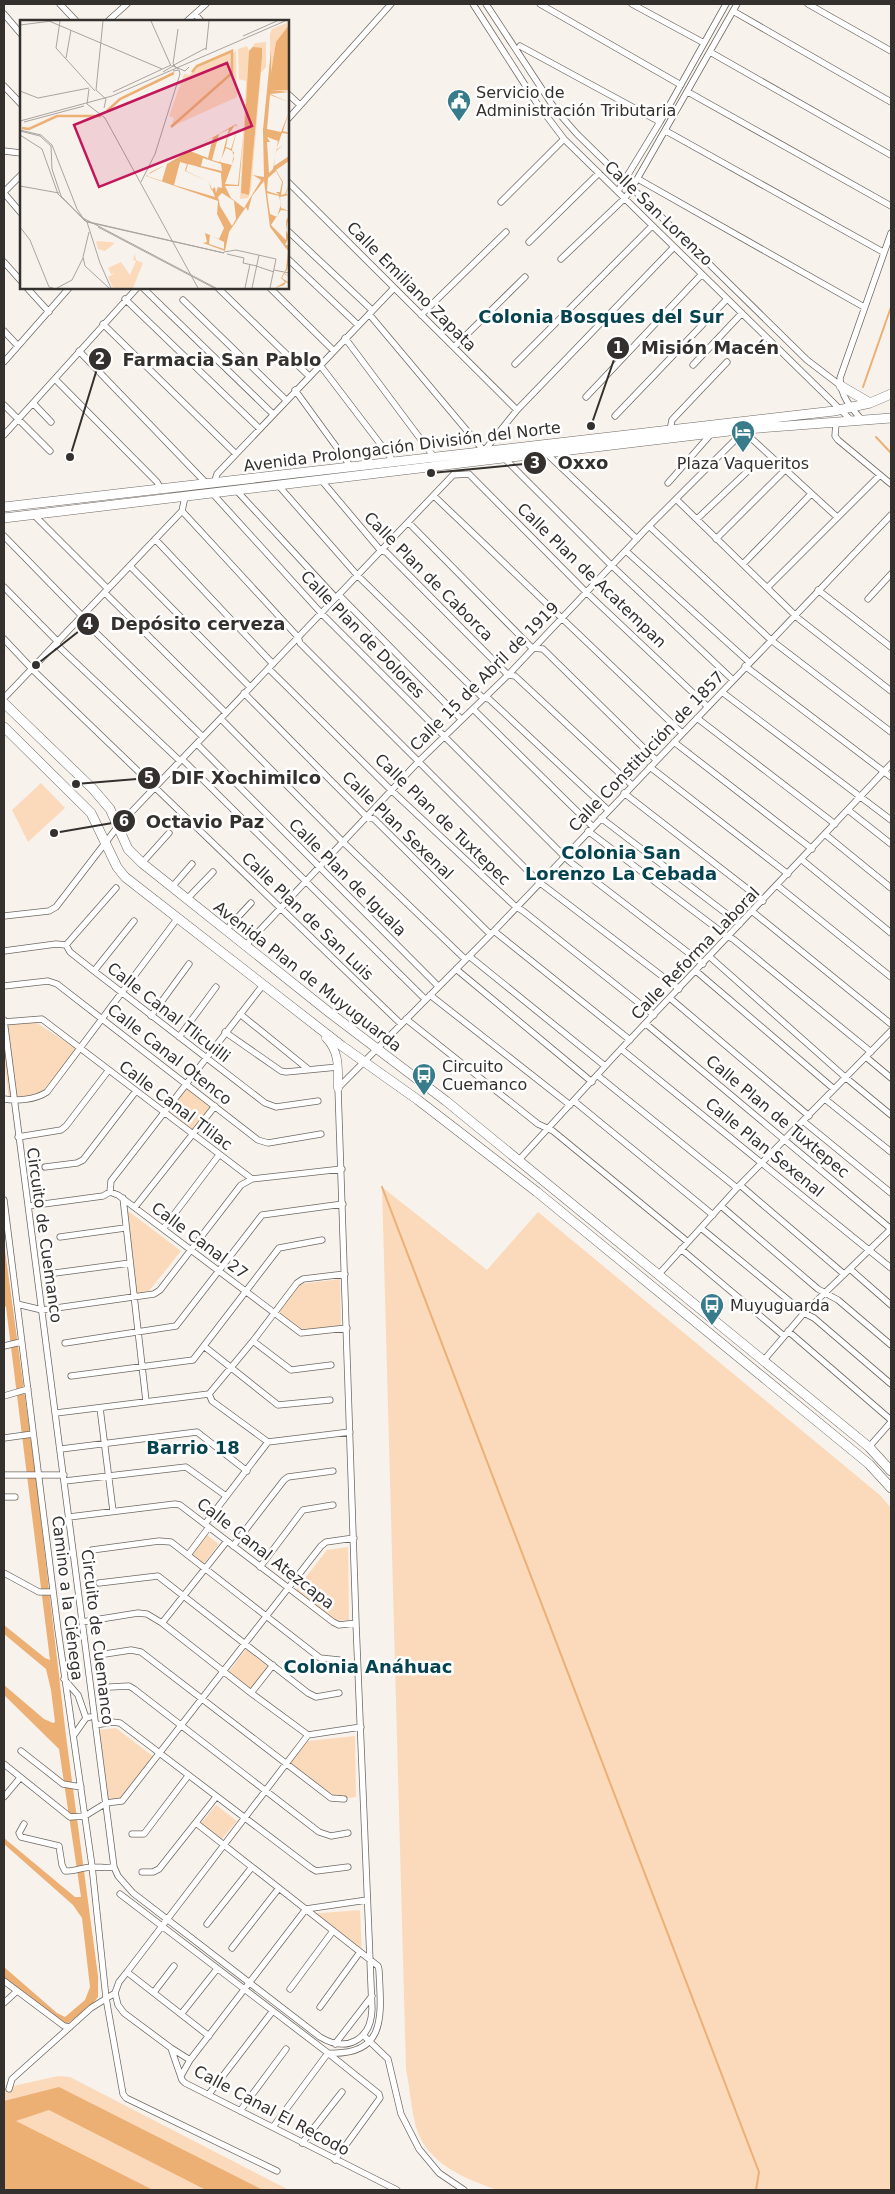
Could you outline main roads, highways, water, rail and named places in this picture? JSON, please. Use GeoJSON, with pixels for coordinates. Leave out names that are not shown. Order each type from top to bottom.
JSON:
{"type":"FeatureCollection","features":[{"type":"Feature","properties":{"kind":"main road"},"geometry":{"type":"LineString","coordinates":[[840,386],[870,403]]}},
{"type":"Feature","properties":{"kind":"main road","name":"Avenida Prolongación División del Norte"},"geometry":{"type":"LineString","coordinates":[[4,507],[840,410],[870,403],[891,394]]}},
{"type":"Feature","properties":{"kind":"main road"},"geometry":{"type":"LineString","coordinates":[[881,418],[891,422]]}},
{"type":"Feature","properties":{"kind":"main road","name":"Avenida Prolongación División del Norte"},"geometry":{"type":"LineString","coordinates":[[4,518],[746,429],[891,418]]}},
{"type":"Feature","properties":{"kind":"main road","name":"Avenida Plan de Muyuguarda"},"geometry":{"type":"LineString","coordinates":[[4,703],[93,789],[110,809],[128,849],[142,864],[446,1101],[764,1360],[878,1456]]}},
{"type":"Feature","properties":{"kind":"main road","name":"Avenida Plan de Muyuguarda"},"geometry":{"type":"LineString","coordinates":[[4,727],[86,807],[100,828],[104,842],[117,867],[125,877],[312,1024],[418,1100],[537,1192],[869,1464],[891,1488]]}},
{"type":"Feature","properties":{"kind":"main road"},"geometry":{"type":"LineString","coordinates":[[878,1456],[891,1465]]}},
{"type":"Feature","properties":{"kind":"main road"},"geometry":{"type":"LineString","coordinates":[[878,1456],[891,1471]]}},
{"type":"Feature","properties":{"kind":"waterway"},"geometry":{"type":"LineString","coordinates":[[863,387],[891,307]]}},
{"type":"Feature","properties":{"kind":"waterway"},"geometry":{"type":"LineString","coordinates":[[876,437],[891,453]]}},
{"type":"Feature","properties":{"kind":"waterway"},"geometry":{"type":"LineString","coordinates":[[382,1187],[759,2172],[756,2190]]}},
{"type":"Feature","properties":{"kind":"place","name":"Servicio de Administración Tributaria"},"geometry":{"type":"Point","coordinates":[459,122]}},
{"type":"Feature","properties":{"kind":"place","name":"Misión Macén"},"geometry":{"type":"Point","coordinates":[591,426]}},
{"type":"Feature","properties":{"kind":"place","name":"Plaza Vaqueritos"},"geometry":{"type":"Point","coordinates":[743,453]}},
{"type":"Feature","properties":{"kind":"place","name":"Farmacia San Pablo"},"geometry":{"type":"Point","coordinates":[70,457]}},
{"type":"Feature","properties":{"kind":"place","name":"Oxxo"},"geometry":{"type":"Point","coordinates":[431,473]}},
{"type":"Feature","properties":{"kind":"place","name":"Depósito cerveza"},"geometry":{"type":"Point","coordinates":[36,665]}},
{"type":"Feature","properties":{"kind":"place","name":"DIF Xochimilco"},"geometry":{"type":"Point","coordinates":[76,784]}},
{"type":"Feature","properties":{"kind":"place","name":"Octavio Paz"},"geometry":{"type":"Point","coordinates":[54,833]}},
{"type":"Feature","properties":{"kind":"place","name":"Circuito Cuemanco"},"geometry":{"type":"Point","coordinates":[424,1096]}},
{"type":"Feature","properties":{"kind":"place","name":"Muyuguarda"},"geometry":{"type":"Point","coordinates":[712,1326]}},
{"type":"Feature","properties":{"kind":"district","name":"Colonia Bosques del Sur"},"geometry":{"type":"Point","coordinates":[601,317]}},
{"type":"Feature","properties":{"kind":"district","name":"Colonia San Lorenzo La Cebada"},"geometry":{"type":"Point","coordinates":[621,863]}},
{"type":"Feature","properties":{"kind":"district","name":"Barrio 18"},"geometry":{"type":"Point","coordinates":[193,1448]}},
{"type":"Feature","properties":{"kind":"district","name":"Colonia Anáhuac"},"geometry":{"type":"Point","coordinates":[368,1667]}}]}
